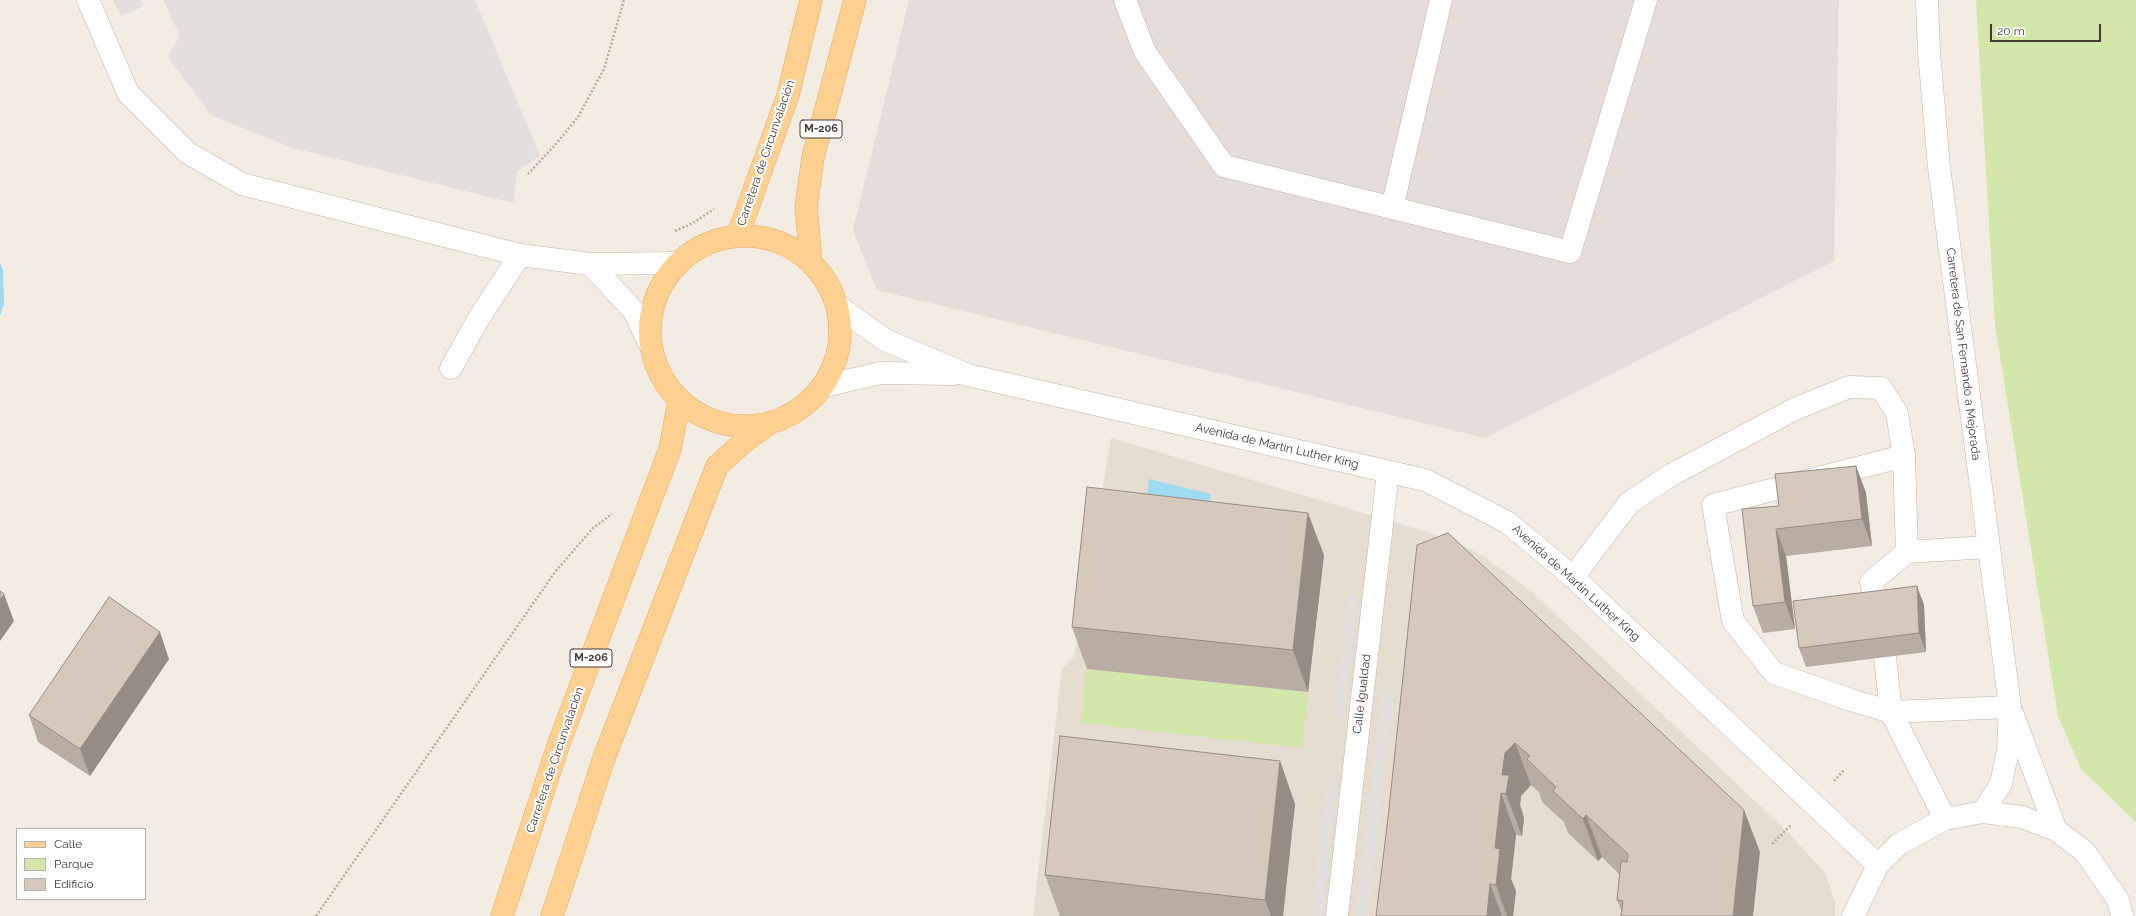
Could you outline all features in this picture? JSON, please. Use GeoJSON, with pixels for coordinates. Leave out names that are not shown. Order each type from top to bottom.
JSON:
{"type":"FeatureCollection","features":[{"type":"Feature","properties":{"kind":"main road","name":"Carretera de Circunvalación"},"geometry":{"type":"LineString","coordinates":[[738,235],[788,95],[811,0]]}},
{"type":"Feature","properties":{"kind":"main road","name":"M-206"},"geometry":{"type":"LineString","coordinates":[[552,916],[604,758],[717,466],[767,424],[792,415],[824,386],[840,346],[838,306],[811,261],[806,207],[813,157],[855,0]]}},
{"type":"Feature","properties":{"kind":"main road","name":"M-206"},"geometry":{"type":"LineString","coordinates":[[767,424],[722,424],[678,401],[656,368],[649,343],[653,301],[676,263],[695,249],[738,235],[778,241],[811,261]]}},
{"type":"Feature","properties":{"kind":"main road","name":"Carretera de Circunvalación"},"geometry":{"type":"LineString","coordinates":[[502,916],[559,743],[670,449],[678,401]]}},
{"type":"Feature","properties":{"kind":"street"},"geometry":{"type":"LineString","coordinates":[[88,0],[128,93],[188,153],[242,184],[520,255],[590,264],[676,263]]}},
{"type":"Feature","properties":{"kind":"street"},"geometry":{"type":"LineString","coordinates":[[1125,0],[1145,52],[1224,166],[1570,252],[1646,0]]}},
{"type":"Feature","properties":{"kind":"street"},"geometry":{"type":"LineString","coordinates":[[1392,208],[1441,0]]}},
{"type":"Feature","properties":{"kind":"street","name":"Carretera de San Fernando a Mejorada"},"geometry":{"type":"LineString","coordinates":[[1927,0],[1929,52],[1939,168],[2010,707]]}},
{"type":"Feature","properties":{"kind":"street"},"geometry":{"type":"LineString","coordinates":[[451,368],[479,318],[520,255]]}},
{"type":"Feature","properties":{"kind":"street"},"geometry":{"type":"LineString","coordinates":[[590,264],[634,311],[649,343]]}},
{"type":"Feature","properties":{"kind":"street"},"geometry":{"type":"LineString","coordinates":[[838,306],[884,340],[968,375]]}},
{"type":"Feature","properties":{"kind":"street"},"geometry":{"type":"LineString","coordinates":[[824,386],[881,373],[968,375]]}},
{"type":"Feature","properties":{"kind":"street","name":"Avenida de Martin Luther King"},"geometry":{"type":"LineString","coordinates":[[968,375],[1426,480],[1507,522],[1573,577],[1878,865]]}},
{"type":"Feature","properties":{"kind":"street"},"geometry":{"type":"LineString","coordinates":[[1573,577],[1629,503],[1671,475],[1788,412],[1849,387],[1881,388],[1897,413],[1904,456],[1907,552]]}},
{"type":"Feature","properties":{"kind":"street"},"geometry":{"type":"LineString","coordinates":[[1904,456],[1713,505],[1733,621],[1774,673],[1851,700],[1891,712],[2010,707]]}},
{"type":"Feature","properties":{"kind":"street","name":"Calle Igualdad"},"geometry":{"type":"LineString","coordinates":[[1337,916],[1388,472]]}},
{"type":"Feature","properties":{"kind":"street"},"geometry":{"type":"LineString","coordinates":[[1945,819],[1891,712],[1883,639],[1871,582],[1907,552],[1988,547]]}},
{"type":"Feature","properties":{"kind":"street"},"geometry":{"type":"LineString","coordinates":[[1984,812],[2001,784],[2008,750],[2010,707]]}},
{"type":"Feature","properties":{"kind":"street"},"geometry":{"type":"LineString","coordinates":[[2010,707],[2056,830]]}},
{"type":"Feature","properties":{"kind":"street"},"geometry":{"type":"LineString","coordinates":[[1853,916],[1878,865],[1899,844],[1945,819],[1984,812],[2022,817],[2056,830],[2085,852],[2118,900],[2122,916]]}},
{"type":"Feature","properties":{"kind":"path"},"geometry":{"type":"LineString","coordinates":[[528,174],[556,144],[578,116],[604,69],[624,0]]}},
{"type":"Feature","properties":{"kind":"path"},"geometry":{"type":"LineString","coordinates":[[670,233],[693,223],[717,207]]}},
{"type":"Feature","properties":{"kind":"path"},"geometry":{"type":"LineString","coordinates":[[316,916],[555,572],[593,528],[617,511]]}},
{"type":"Feature","properties":{"kind":"shaded area"},"geometry":{"type":"Polygon","coordinates":[[[113,0],[141,0],[144,6],[121,16],[113,0]]]}},
{"type":"Feature","properties":{"kind":"shaded area"},"geometry":{"type":"Polygon","coordinates":[[[163,0],[475,0],[540,156],[517,171],[513,203],[290,147],[211,115],[167,56],[180,36],[163,0]]]}},
{"type":"Feature","properties":{"kind":"shaded area"},"geometry":{"type":"Polygon","coordinates":[[[909,0],[1839,0],[1834,261],[1485,438],[877,290],[853,230],[909,0]]]}},
{"type":"Feature","properties":{"kind":"shaded area"},"geometry":{"type":"Polygon","coordinates":[[[1111,438],[1427,532],[1466,547],[1486,558],[1532,592],[1786,830],[1825,873],[1835,902],[1835,916],[1033,916],[1062,668],[1074,657],[1111,438]]]}},
{"type":"Feature","properties":{"kind":"shaded area"},"geometry":{"type":"Polygon","coordinates":[[[1348,594],[1358,595],[1344,718],[1334,717],[1348,594]]]}},
{"type":"Feature","properties":{"kind":"shaded area"},"geometry":{"type":"Polygon","coordinates":[[[1382,691],[1394,693],[1368,916],[1355,916],[1382,691]]]}},
{"type":"Feature","properties":{"kind":"shaded area"},"geometry":{"type":"Polygon","coordinates":[[[1326,787],[1337,789],[1322,916],[1311,916],[1326,787]]]}},
{"type":"Feature","properties":{"kind":"green space"},"geometry":{"type":"Polygon","coordinates":[[[1976,0],[2136,0],[2136,822],[2081,769],[2058,716],[1995,325],[1976,0]]]}},
{"type":"Feature","properties":{"kind":"green space"},"geometry":{"type":"Polygon","coordinates":[[[1087,669],[1308,692],[1302,748],[1081,723],[1087,669]]]}},
{"type":"Feature","properties":{"kind":"water"},"geometry":{"type":"Polygon","coordinates":[[[0,263],[3,270],[4,304],[0,316],[0,263]]]}},
{"type":"Feature","properties":{"kind":"water"},"geometry":{"type":"Polygon","coordinates":[[[1149,479],[1211,494],[1209,505],[1147,499],[1149,479]]]}},
{"type":"Feature","properties":{"kind":"building"},"geometry":{"type":"Polygon","coordinates":[[[1856,466],[1862,519],[1776,529],[1785,602],[1753,606],[1742,509],[1779,506],[1775,474],[1856,466]]]}},
{"type":"Feature","properties":{"kind":"building"},"geometry":{"type":"Polygon","coordinates":[[[1087,487],[1308,513],[1293,650],[1072,627],[1087,487]]]}},
{"type":"Feature","properties":{"kind":"building"},"geometry":{"type":"Polygon","coordinates":[[[1448,533],[1744,810],[1733,916],[1621,916],[1623,901],[1617,900],[1621,861],[1627,862],[1628,854],[1586,815],[1583,819],[1553,791],[1556,787],[1527,759],[1530,756],[1515,743],[1505,753],[1502,775],[1509,775],[1506,794],[1501,793],[1495,848],[1500,849],[1496,885],[1490,884],[1487,916],[1376,916],[1417,545],[1448,533]]]}},
{"type":"Feature","properties":{"kind":"building"},"geometry":{"type":"Polygon","coordinates":[[[1917,586],[1919,633],[1799,648],[1793,601],[1917,586]]]}},
{"type":"Feature","properties":{"kind":"building"},"geometry":{"type":"Polygon","coordinates":[[[0,591],[4,594],[0,600],[0,591]]]}},
{"type":"Feature","properties":{"kind":"building"},"geometry":{"type":"Polygon","coordinates":[[[109,597],[160,632],[80,749],[29,715],[109,597]]]}},
{"type":"Feature","properties":{"kind":"building"},"geometry":{"type":"Polygon","coordinates":[[[1060,736],[1280,761],[1265,900],[1045,875],[1060,736]]]}}]}
